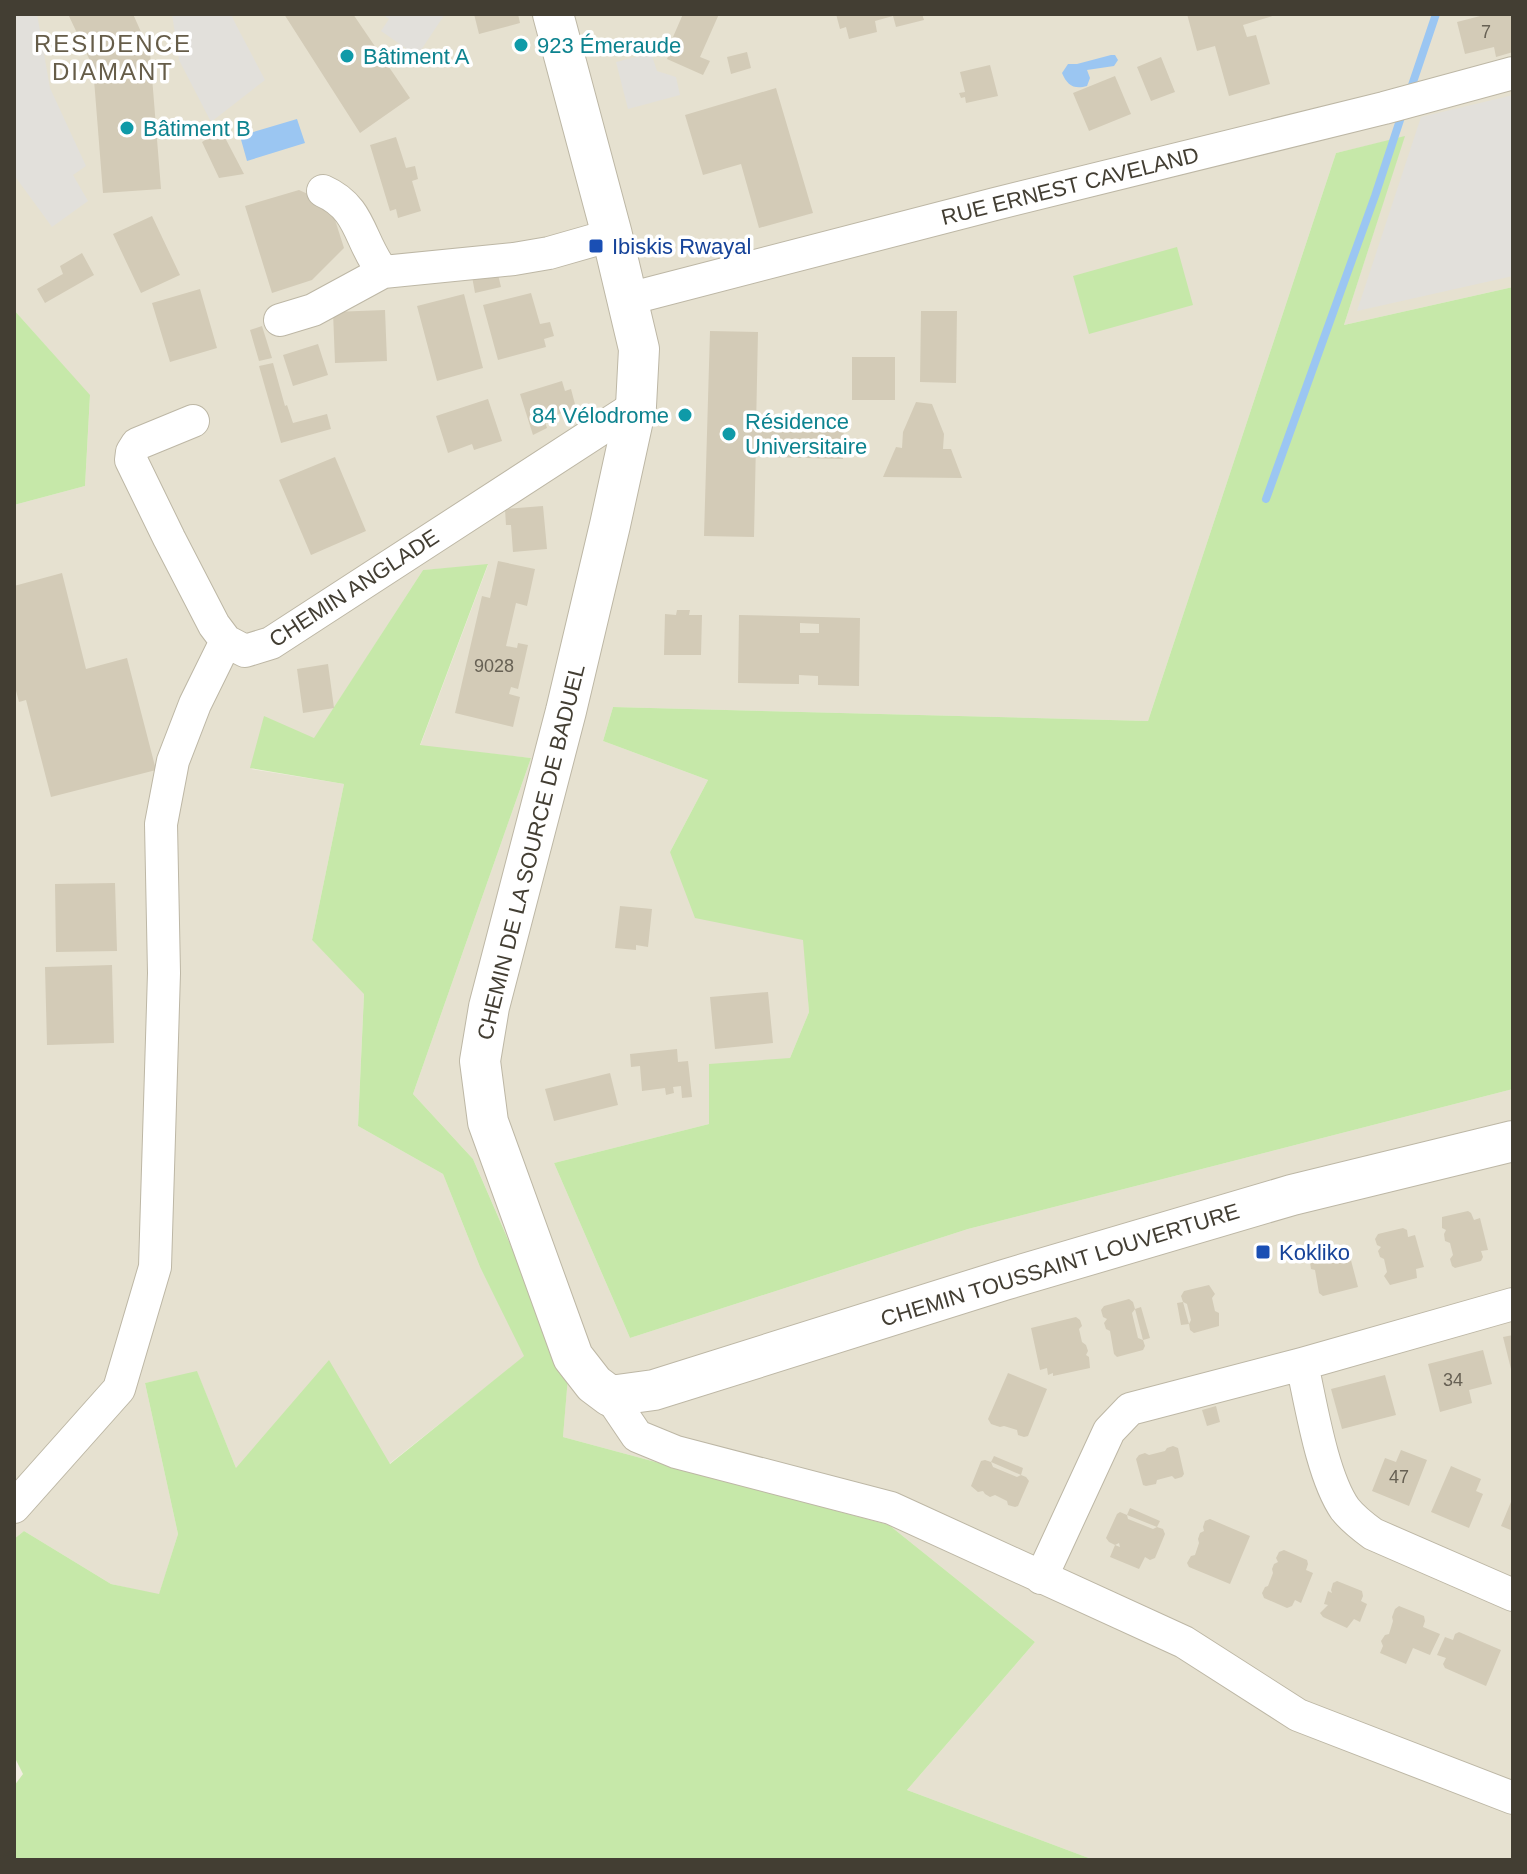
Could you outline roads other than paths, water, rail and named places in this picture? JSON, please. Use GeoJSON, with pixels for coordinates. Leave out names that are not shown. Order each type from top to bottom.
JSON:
{"type":"FeatureCollection","features":[{"type":"Feature","properties":{"kind":"street","name":"CHEMIN DE LA SOURCE DE BADUEL"},"geometry":{"type":"LineString","coordinates":[[553,14],[639,349],[636,406],[566,711],[489,1007],[480,1061],[488,1122],[573,1357],[594,1384],[610,1396],[637,1436],[676,1452],[891,1508],[1184,1642],[1298,1715],[1513,1798]]}},
{"type":"Feature","properties":{"kind":"street","name":"RUE ERNEST CAVELAND"},"geometry":{"type":"LineString","coordinates":[[628,299],[1513,73]]}},
{"type":"Feature","properties":{"kind":"street"},"geometry":{"type":"LineString","coordinates":[[323,191],[347,206],[374,261],[383,272]]}},
{"type":"Feature","properties":{"kind":"street"},"geometry":{"type":"LineString","coordinates":[[280,320],[313,310],[383,272],[514,259],[549,253],[612,235]]}},
{"type":"Feature","properties":{"kind":"street","name":"CHEMIN ANGLADE"},"geometry":{"type":"LineString","coordinates":[[226,641],[245,651],[271,643],[636,406]]}},
{"type":"Feature","properties":{"kind":"street"},"geometry":{"type":"LineString","coordinates":[[14,1507],[119,1389],[155,1267],[164,973],[161,824],[173,761],[195,704],[226,641],[214,625],[131,460],[137,444],[193,421]]}},
{"type":"Feature","properties":{"kind":"street","name":"CHEMIN TOUSSAINT LOUVERTURE"},"geometry":{"type":"LineString","coordinates":[[610,1396],[654,1390],[1004,1280],[1292,1195],[1513,1141]]}},
{"type":"Feature","properties":{"kind":"street"},"geometry":{"type":"LineString","coordinates":[[1041,1578],[1109,1431],[1130,1409],[1513,1304]]}},
{"type":"Feature","properties":{"kind":"street"},"geometry":{"type":"LineString","coordinates":[[1302,1364],[1326,1467],[1344,1507],[1357,1523],[1373,1534],[1513,1595]]}},
{"type":"Feature","properties":{"kind":"water"},"geometry":{"type":"Polygon","coordinates":[[[1111,55],[1118,60],[1114,66],[1087,70],[1090,78],[1087,86],[1072,86],[1062,73],[1068,64],[1111,55]]]}},
{"type":"Feature","properties":{"kind":"water"},"geometry":{"type":"Polygon","coordinates":[[[297,119],[305,143],[247,161],[240,136],[297,119]]]}},
{"type":"Feature","properties":{"kind":"waterway"},"geometry":{"type":"LineString","coordinates":[[1410,91],[1436,14]]}},
{"type":"Feature","properties":{"kind":"waterway"},"geometry":{"type":"LineString","coordinates":[[1266,499],[1403,111]]}},
{"type":"Feature","properties":{"kind":"place","name":"923 Émeraude"},"geometry":{"type":"Point","coordinates":[521,45]}},
{"type":"Feature","properties":{"kind":"place","name":"Bâtiment A"},"geometry":{"type":"Point","coordinates":[347,56]}},
{"type":"Feature","properties":{"kind":"place","name":"Bâtiment B"},"geometry":{"type":"Point","coordinates":[127,128]}},
{"type":"Feature","properties":{"kind":"place","name":"Ibiskis Rwayal"},"geometry":{"type":"Point","coordinates":[596,246]}},
{"type":"Feature","properties":{"kind":"place","name":"84 Vélodrome"},"geometry":{"type":"Point","coordinates":[685,415]}},
{"type":"Feature","properties":{"kind":"place","name":"Résidence Universitaire"},"geometry":{"type":"Point","coordinates":[729,434]}},
{"type":"Feature","properties":{"kind":"place","name":"Kokliko"},"geometry":{"type":"Point","coordinates":[1263,1252]}},
{"type":"Feature","properties":{"kind":"district","name":"RESIDENCE DIAMANT"},"geometry":{"type":"Point","coordinates":[113,57]}}]}
